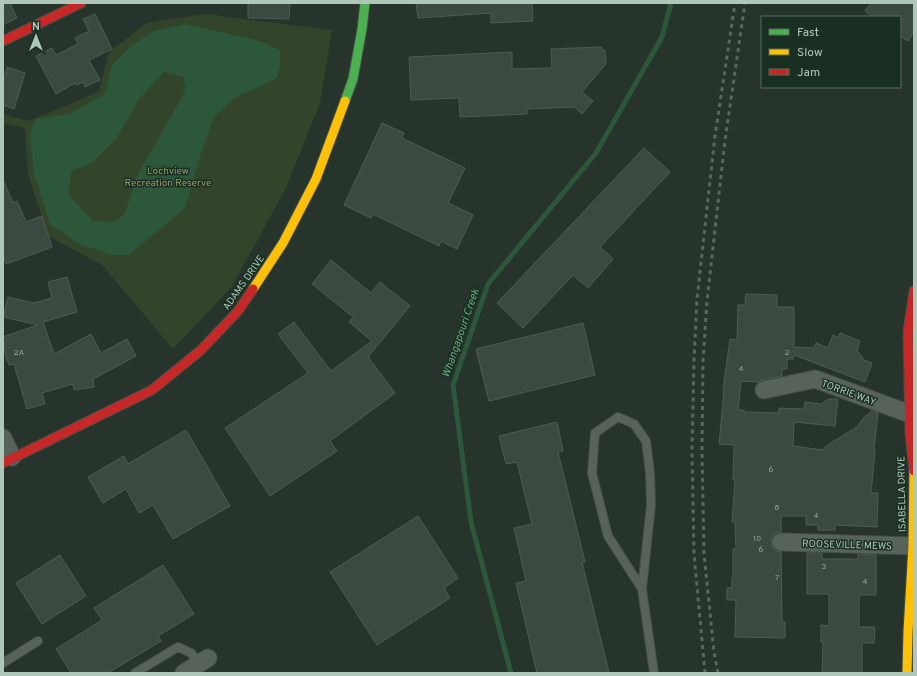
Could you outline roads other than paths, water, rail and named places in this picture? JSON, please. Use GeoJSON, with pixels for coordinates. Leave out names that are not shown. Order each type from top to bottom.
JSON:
{"type":"FeatureCollection","features":[{"type":"Feature","properties":{"kind":"street"},"geometry":{"type":"LineString","coordinates":[[3,41],[81,3]]}},
{"type":"Feature","properties":{"kind":"street","name":"ADAMS DRIVE"},"geometry":{"type":"LineString","coordinates":[[8,460],[152,390],[201,350],[238,311],[283,243],[316,179],[353,80],[365,3]]}},
{"type":"Feature","properties":{"kind":"street","name":"ISABELLA DRIVE"},"geometry":{"type":"LineString","coordinates":[[907,673],[913,546],[914,469],[910,433],[908,332],[914,291]]}},
{"type":"Feature","properties":{"kind":"street","name":"TORRIE WAY"},"geometry":{"type":"LineString","coordinates":[[764,390],[815,379],[910,414]]}},
{"type":"Feature","properties":{"kind":"street"},"geometry":{"type":"LineString","coordinates":[[3,438],[8,460]]}},
{"type":"Feature","properties":{"kind":"street","name":"ROOSEVILLE MEWS"},"geometry":{"type":"LineString","coordinates":[[781,542],[913,546]]}},
{"type":"Feature","properties":{"kind":"street"},"geometry":{"type":"LineString","coordinates":[[184,673],[204,660]]}},
{"type":"Feature","properties":{"kind":"lane"},"geometry":{"type":"LineString","coordinates":[[642,589],[608,536],[592,473],[595,433],[618,417],[634,424],[646,441],[650,473],[651,505],[642,589],[654,673]]}},
{"type":"Feature","properties":{"kind":"lane"},"geometry":{"type":"LineString","coordinates":[[3,663],[38,641]]}},
{"type":"Feature","properties":{"kind":"lane"},"geometry":{"type":"LineString","coordinates":[[135,673],[178,647],[204,660]]}},
{"type":"Feature","properties":{"kind":"waterway","name":"Whangapouri Creek"},"geometry":{"type":"LineString","coordinates":[[511,673],[471,522],[453,385],[488,284],[596,153],[662,37],[671,3]]}},
{"type":"Feature","properties":{"kind":"railway"},"geometry":{"type":"LineString","coordinates":[[705,673],[694,554],[692,450],[694,360],[697,299],[715,136],[735,3]]}},
{"type":"Feature","properties":{"kind":"railway"},"geometry":{"type":"LineString","coordinates":[[718,673],[714,652],[704,554],[702,450],[703,361],[707,301],[725,140],[745,3]]}},
{"type":"Feature","properties":{"kind":"park label","name":"Lochview Recreation Reserve"},"geometry":{"type":"Point","coordinates":[168,176]}}]}
